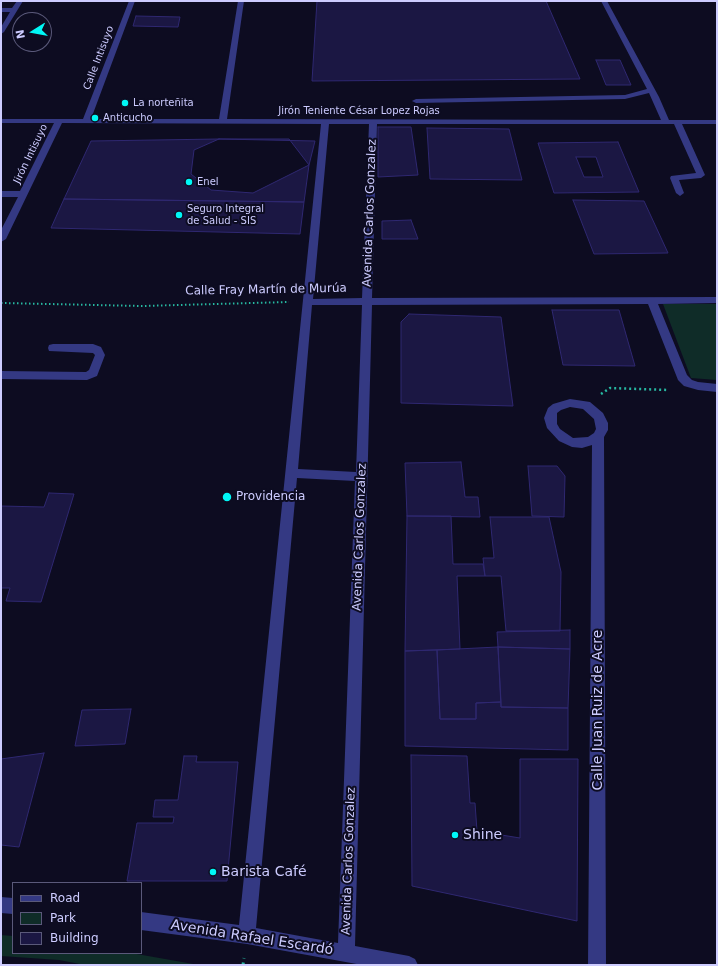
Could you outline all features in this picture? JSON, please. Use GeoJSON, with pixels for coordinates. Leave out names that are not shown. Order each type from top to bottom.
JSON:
{"type":"FeatureCollection","features":[{"type":"Feature","properties":{"kind":"street"},"geometry":{"type":"LineString","coordinates":[[1,32],[20,1]]}},
{"type":"Feature","properties":{"kind":"street","name":"Calle Intisuyo"},"geometry":{"type":"LineString","coordinates":[[86,122],[132,1]]}},
{"type":"Feature","properties":{"kind":"street"},"geometry":{"type":"LineString","coordinates":[[223,122],[241,1]]}},
{"type":"Feature","properties":{"kind":"street"},"geometry":{"type":"LineString","coordinates":[[604,1],[651,90],[666,122]]}},
{"type":"Feature","properties":{"kind":"street"},"geometry":{"type":"LineString","coordinates":[[1,10],[14,10]]}},
{"type":"Feature","properties":{"kind":"street"},"geometry":{"type":"LineString","coordinates":[[416,101],[626,97],[651,90]]}},
{"type":"Feature","properties":{"kind":"street","name":"Jirón Teniente César Lopez Rojas"},"geometry":{"type":"LineString","coordinates":[[1,121],[717,122]]}},
{"type":"Feature","properties":{"kind":"street"},"geometry":{"type":"LineString","coordinates":[[247,935],[325,121]]}},
{"type":"Feature","properties":{"kind":"street","name":"Avenida Carlos Gonzalez"},"geometry":{"type":"LineString","coordinates":[[346,952],[373,121]]}},
{"type":"Feature","properties":{"kind":"street","name":"Jirón Intisuyo"},"geometry":{"type":"LineString","coordinates":[[1,238],[59,122]]}},
{"type":"Feature","properties":{"kind":"street"},"geometry":{"type":"LineString","coordinates":[[677,122],[701,175],[674,178],[680,192]]}},
{"type":"Feature","properties":{"kind":"street"},"geometry":{"type":"LineString","coordinates":[[1,194],[23,194]]}},
{"type":"Feature","properties":{"kind":"street"},"geometry":{"type":"LineString","coordinates":[[652,300],[682,377],[688,384],[717,388]]}},
{"type":"Feature","properties":{"kind":"street","name":"Calle Fray Martín de Murúa"},"geometry":{"type":"LineString","coordinates":[[308,302],[717,300]]}},
{"type":"Feature","properties":{"kind":"street"},"geometry":{"type":"LineString","coordinates":[[1,375],[87,376],[93,373],[100,355],[97,350],[93,348],[53,348]]}},
{"type":"Feature","properties":{"kind":"street"},"geometry":{"type":"LineString","coordinates":[[576,442],[591,441],[598,436],[602,430],[602,423],[599,416],[586,405],[578,403],[563,404],[552,411],[550,418],[551,425],[563,438],[576,442],[598,455]]}},
{"type":"Feature","properties":{"kind":"street","name":"Calle Juan Ruiz de Acre"},"geometry":{"type":"LineString","coordinates":[[597,965],[598,436]]}},
{"type":"Feature","properties":{"kind":"street"},"geometry":{"type":"LineString","coordinates":[[291,474],[362,477]]}},
{"type":"Feature","properties":{"kind":"street"},"geometry":{"type":"LineString","coordinates":[[1,905],[12,906]]}},
{"type":"Feature","properties":{"kind":"street","name":"Avenida Rafael Escardó"},"geometry":{"type":"LineString","coordinates":[[142,921],[247,935],[346,952],[409,965]]}},
{"type":"Feature","properties":{"kind":"path","name":"Calle Fray Martín de Murúa"},"geometry":{"type":"LineString","coordinates":[[1,303],[142,306],[308,302]]}},
{"type":"Feature","properties":{"kind":"path"},"geometry":{"type":"LineString","coordinates":[[586,405],[610,388],[679,390],[688,384]]}},
{"type":"Feature","properties":{"kind":"green space"},"geometry":{"type":"Polygon","coordinates":[[[663,304],[717,304],[717,380],[691,378],[663,304]]]}},
{"type":"Feature","properties":{"kind":"green space"},"geometry":{"type":"Polygon","coordinates":[[[1,935],[12,936],[12,954],[137,954],[199,965],[85,965],[59,960],[1,956],[1,935]]]}},
{"type":"Feature","properties":{"kind":"building"},"geometry":{"type":"Polygon","coordinates":[[[317,1],[546,1],[580,79],[312,81],[317,1]]]}},
{"type":"Feature","properties":{"kind":"building"},"geometry":{"type":"Polygon","coordinates":[[[136,16],[180,17],[178,27],[133,26],[136,16]]]}},
{"type":"Feature","properties":{"kind":"building"},"geometry":{"type":"Polygon","coordinates":[[[596,60],[620,60],[631,85],[606,85],[596,60]]]}},
{"type":"Feature","properties":{"kind":"building"},"geometry":{"type":"Polygon","coordinates":[[[378,127],[411,127],[418,175],[378,177],[378,127]]]}},
{"type":"Feature","properties":{"kind":"building"},"geometry":{"type":"Polygon","coordinates":[[[427,128],[509,129],[522,180],[430,179],[427,128]]]}},
{"type":"Feature","properties":{"kind":"building","name":"Enel"},"geometry":{"type":"Polygon","coordinates":[[[219,139],[289,139],[309,165],[253,193],[211,190],[191,174],[194,150],[219,139]]]}},
{"type":"Feature","properties":{"kind":"building","name":"Enel"},"geometry":{"type":"Polygon","coordinates":[[[219,139],[315,141],[309,165],[304,202],[64,199],[91,141],[219,139]]]}},
{"type":"Feature","properties":{"kind":"building"},"geometry":{"type":"Polygon","coordinates":[[[618,142],[639,192],[554,193],[538,143],[618,142]],[[576,157],[584,177],[603,177],[596,157],[576,157]]]}},
{"type":"Feature","properties":{"kind":"building","name":"Seguro Integral de Salud - SIS"},"geometry":{"type":"Polygon","coordinates":[[[64,199],[304,202],[300,234],[51,228],[64,199]]]}},
{"type":"Feature","properties":{"kind":"building"},"geometry":{"type":"Polygon","coordinates":[[[573,200],[644,201],[668,253],[594,254],[573,200]]]}},
{"type":"Feature","properties":{"kind":"building"},"geometry":{"type":"Polygon","coordinates":[[[411,220],[418,239],[382,239],[382,221],[411,220]]]}},
{"type":"Feature","properties":{"kind":"building"},"geometry":{"type":"Polygon","coordinates":[[[552,310],[619,310],[635,366],[563,365],[552,310]]]}},
{"type":"Feature","properties":{"kind":"building"},"geometry":{"type":"Polygon","coordinates":[[[409,314],[501,317],[513,406],[401,403],[401,322],[409,314]]]}},
{"type":"Feature","properties":{"kind":"building"},"geometry":{"type":"Polygon","coordinates":[[[461,462],[465,497],[478,497],[480,517],[407,516],[405,463],[461,462]]]}},
{"type":"Feature","properties":{"kind":"building"},"geometry":{"type":"Polygon","coordinates":[[[528,466],[557,466],[565,476],[564,517],[532,516],[528,466]]]}},
{"type":"Feature","properties":{"kind":"building"},"geometry":{"type":"Polygon","coordinates":[[[49,493],[74,494],[41,602],[6,601],[10,588],[1,588],[1,506],[44,507],[49,493]]]}},
{"type":"Feature","properties":{"kind":"building"},"geometry":{"type":"Polygon","coordinates":[[[407,516],[451,516],[453,564],[483,564],[485,576],[457,576],[460,649],[405,651],[407,516]]]}},
{"type":"Feature","properties":{"kind":"building"},"geometry":{"type":"Polygon","coordinates":[[[490,517],[549,517],[561,572],[560,631],[506,631],[501,576],[485,576],[483,558],[494,558],[490,517]]]}},
{"type":"Feature","properties":{"kind":"building"},"geometry":{"type":"Polygon","coordinates":[[[570,630],[570,649],[498,647],[497,632],[570,630]]]}},
{"type":"Feature","properties":{"kind":"building"},"geometry":{"type":"Polygon","coordinates":[[[498,647],[570,649],[568,708],[501,707],[498,647]]]}},
{"type":"Feature","properties":{"kind":"building"},"geometry":{"type":"Polygon","coordinates":[[[498,647],[501,702],[476,703],[476,719],[440,719],[437,650],[498,647]]]}},
{"type":"Feature","properties":{"kind":"building"},"geometry":{"type":"Polygon","coordinates":[[[437,650],[440,719],[476,719],[476,703],[501,702],[501,707],[568,708],[568,750],[405,746],[405,651],[437,650]]]}},
{"type":"Feature","properties":{"kind":"building"},"geometry":{"type":"Polygon","coordinates":[[[131,709],[125,744],[75,746],[82,710],[131,709]]]}},
{"type":"Feature","properties":{"kind":"building"},"geometry":{"type":"Polygon","coordinates":[[[44,753],[19,847],[1,845],[1,759],[44,753]]]}},
{"type":"Feature","properties":{"kind":"building","name":"Shine"},"geometry":{"type":"Polygon","coordinates":[[[411,755],[467,756],[470,803],[475,803],[477,831],[520,838],[520,759],[578,759],[577,921],[412,886],[411,755]]]}},
{"type":"Feature","properties":{"kind":"building"},"geometry":{"type":"Polygon","coordinates":[[[184,756],[197,756],[196,762],[238,762],[227,881],[127,881],[137,823],[173,823],[174,817],[153,817],[155,800],[178,800],[184,756]]]}},
{"type":"Feature","properties":{"kind":"place","name":"La norteñita"},"geometry":{"type":"Point","coordinates":[125,103]}},
{"type":"Feature","properties":{"kind":"place","name":"Anticucho"},"geometry":{"type":"Point","coordinates":[95,118]}},
{"type":"Feature","properties":{"kind":"place","name":"Enel"},"geometry":{"type":"Point","coordinates":[189,182]}},
{"type":"Feature","properties":{"kind":"place","name":"Seguro Integral de Salud - SIS"},"geometry":{"type":"Point","coordinates":[179,215]}},
{"type":"Feature","properties":{"kind":"place","name":"Providencia"},"geometry":{"type":"Point","coordinates":[227,497]}},
{"type":"Feature","properties":{"kind":"place","name":"Shine"},"geometry":{"type":"Point","coordinates":[455,835]}},
{"type":"Feature","properties":{"kind":"place","name":"Barista Café"},"geometry":{"type":"Point","coordinates":[213,872]}}]}
